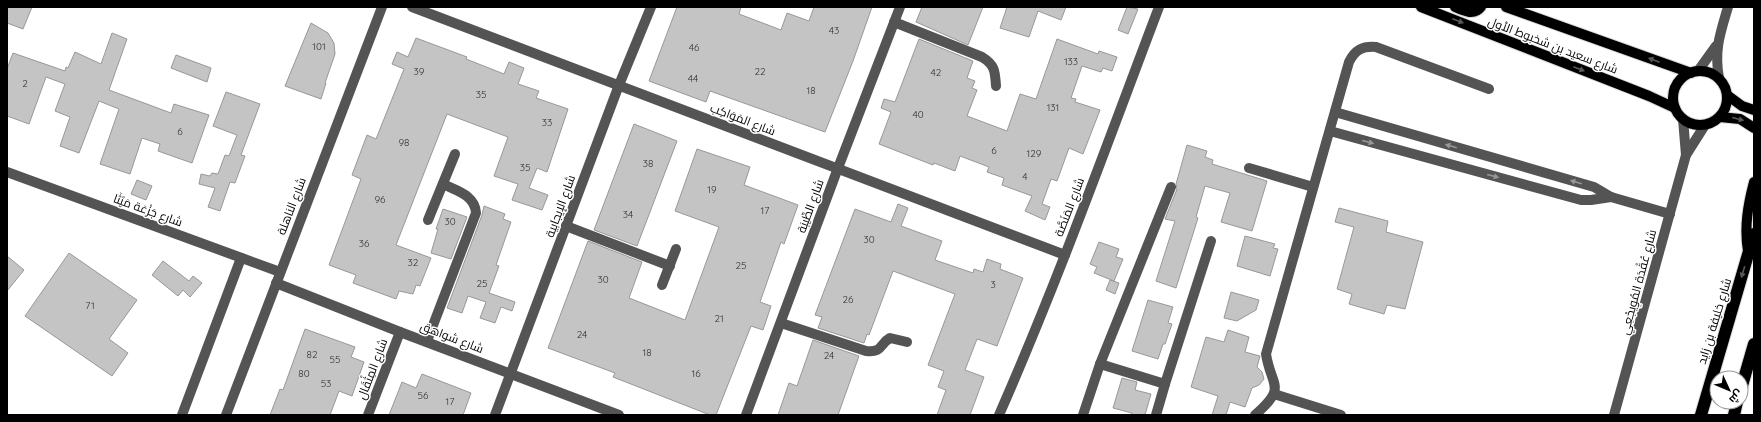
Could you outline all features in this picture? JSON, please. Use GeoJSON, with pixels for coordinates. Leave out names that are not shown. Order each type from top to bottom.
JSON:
{"type":"FeatureCollection","features":[{"type":"Feature","properties":{"kind":"highway","name":"شارع خليفة بن زايد"},"geometry":{"type":"LineString","coordinates":[[1701,415],[1754,234]]}},
{"type":"Feature","properties":{"kind":"highway"},"geometry":{"type":"LineString","coordinates":[[1746,370],[1754,344]]}},
{"type":"Feature","properties":{"kind":"main road","name":"شارع سعيد بن شخبوط الأول"},"geometry":{"type":"LineString","coordinates":[[1421,7],[1649,96],[1675,108]]}},
{"type":"Feature","properties":{"kind":"main road"},"geometry":{"type":"LineString","coordinates":[[1455,7],[1471,13],[1479,10],[1481,7]]}},
{"type":"Feature","properties":{"kind":"main road","name":"شارع سعيد بن شخبوط الأول"},"geometry":{"type":"LineString","coordinates":[[1506,7],[1694,72]]}},
{"type":"Feature","properties":{"kind":"main road"},"geometry":{"type":"LineString","coordinates":[[1694,72],[1713,74],[1719,78],[1725,86],[1727,96],[1724,110],[1720,117],[1705,125],[1698,125],[1683,119],[1675,108],[1673,97],[1675,87],[1682,78],[1694,72]]}},
{"type":"Feature","properties":{"kind":"main road"},"geometry":{"type":"LineString","coordinates":[[1727,96],[1742,106],[1754,110]]}},
{"type":"Feature","properties":{"kind":"main road"},"geometry":{"type":"LineString","coordinates":[[1720,117],[1740,119],[1748,122],[1754,128]]}},
{"type":"Feature","properties":{"kind":"main road"},"geometry":{"type":"LineString","coordinates":[[1748,254],[1746,226],[1747,211],[1754,182]]}},
{"type":"Feature","properties":{"kind":"street","name":"شارع الناهلة"},"geometry":{"type":"LineString","coordinates":[[226,415],[382,7]]}},
{"type":"Feature","properties":{"kind":"street","name":"شارع المَوَاكِب"},"geometry":{"type":"LineString","coordinates":[[412,7],[1065,255]]}},
{"type":"Feature","properties":{"kind":"street","name":"شارع الإيجابية"},"geometry":{"type":"LineString","coordinates":[[494,415],[511,374],[619,85],[651,7]]}},
{"type":"Feature","properties":{"kind":"street","name":"شارع الطِّيبَة"},"geometry":{"type":"LineString","coordinates":[[746,415],[900,7]]}},
{"type":"Feature","properties":{"kind":"street","name":"شارع المَنَصَّة"},"geometry":{"type":"LineString","coordinates":[[999,415],[1027,351],[1065,255],[1159,7]]}},
{"type":"Feature","properties":{"kind":"street"},"geometry":{"type":"LineString","coordinates":[[1719,78],[1716,61],[1717,44],[1728,7]]}},
{"type":"Feature","properties":{"kind":"street"},"geometry":{"type":"LineString","coordinates":[[894,22],[991,62],[994,69],[996,86]]}},
{"type":"Feature","properties":{"kind":"street"},"geometry":{"type":"LineString","coordinates":[[1694,72],[1717,44]]}},
{"type":"Feature","properties":{"kind":"street"},"geometry":{"type":"LineString","coordinates":[[1255,415],[1264,408],[1274,394],[1276,388],[1267,363],[1266,354],[1349,62],[1353,54],[1359,49],[1367,46],[1376,47],[1489,89]]}},
{"type":"Feature","properties":{"kind":"street"},"geometry":{"type":"LineString","coordinates":[[1335,112],[1594,187],[1611,197],[1670,214]]}},
{"type":"Feature","properties":{"kind":"street","name":"شارع عُقْدَة المُوِيجْعِي"},"geometry":{"type":"LineString","coordinates":[[1683,119],[1686,155]]}},
{"type":"Feature","properties":{"kind":"street","name":"شارع عُقْدَة المُوِيجْعِي"},"geometry":{"type":"LineString","coordinates":[[1614,415],[1686,155],[1705,125]]}},
{"type":"Feature","properties":{"kind":"street"},"geometry":{"type":"LineString","coordinates":[[1330,132],[1580,200],[1611,197]]}},
{"type":"Feature","properties":{"kind":"street"},"geometry":{"type":"LineString","coordinates":[[428,220],[455,154]]}},
{"type":"Feature","properties":{"kind":"street"},"geometry":{"type":"LineString","coordinates":[[1249,168],[1313,187]]}},
{"type":"Feature","properties":{"kind":"street","name":"شارع جَزْعَة مَيْثَا"},"geometry":{"type":"LineString","coordinates":[[7,172],[280,272]]}},
{"type":"Feature","properties":{"kind":"street"},"geometry":{"type":"LineString","coordinates":[[427,341],[476,213],[472,200],[443,184]]}},
{"type":"Feature","properties":{"kind":"street"},"geometry":{"type":"LineString","coordinates":[[1083,415],[1100,364],[1171,187]]}},
{"type":"Feature","properties":{"kind":"street"},"geometry":{"type":"LineString","coordinates":[[566,226],[670,266]]}},
{"type":"Feature","properties":{"kind":"street"},"geometry":{"type":"LineString","coordinates":[[1156,415],[1211,240]]}},
{"type":"Feature","properties":{"kind":"street"},"geometry":{"type":"LineString","coordinates":[[662,285],[676,249]]}},
{"type":"Feature","properties":{"kind":"street"},"geometry":{"type":"LineString","coordinates":[[182,415],[241,258]]}},
{"type":"Feature","properties":{"kind":"street","name":"شارع شواهق"},"geometry":{"type":"LineString","coordinates":[[276,283],[619,415]]}},
{"type":"Feature","properties":{"kind":"street"},"geometry":{"type":"LineString","coordinates":[[781,323],[866,351],[873,352],[878,350],[886,340],[890,338],[907,342]]}},
{"type":"Feature","properties":{"kind":"street","name":"شارع المِثْقَال"},"geometry":{"type":"LineString","coordinates":[[368,415],[400,332]]}},
{"type":"Feature","properties":{"kind":"street"},"geometry":{"type":"LineString","coordinates":[[1100,364],[1165,384]]}},
{"type":"Feature","properties":{"kind":"street"},"geometry":{"type":"LineString","coordinates":[[1274,394],[1341,415]]}},
{"type":"Feature","properties":{"kind":"building"},"geometry":{"type":"Polygon","coordinates":[[[7,7],[32,7],[23,29],[7,23],[7,7]]]}},
{"type":"Feature","properties":{"kind":"building"},"geometry":{"type":"Polygon","coordinates":[[[677,7],[741,7],[739,14],[781,30],[787,13],[809,21],[814,7],[872,7],[853,61],[825,132],[710,91],[706,102],[649,81],[677,7]]]}},
{"type":"Feature","properties":{"kind":"building"},"geometry":{"type":"Polygon","coordinates":[[[922,7],[983,7],[968,45],[916,22],[922,7]]]}},
{"type":"Feature","properties":{"kind":"building"},"geometry":{"type":"Polygon","coordinates":[[[1007,7],[1066,7],[1061,20],[1038,11],[1029,37],[1000,28],[1007,7]]]}},
{"type":"Feature","properties":{"kind":"building"},"geometry":{"type":"Polygon","coordinates":[[[1127,7],[1138,9],[1128,34],[1118,30],[1127,7]]]}},
{"type":"Feature","properties":{"kind":"building"},"geometry":{"type":"Polygon","coordinates":[[[311,23],[328,33],[334,43],[335,54],[321,99],[285,86],[311,23]]]}},
{"type":"Feature","properties":{"kind":"building"},"geometry":{"type":"Polygon","coordinates":[[[112,33],[127,39],[109,90],[171,113],[174,104],[209,115],[192,163],[158,151],[160,144],[142,138],[130,174],[100,164],[119,109],[99,101],[79,153],[60,146],[70,117],[55,111],[65,84],[46,77],[29,124],[7,116],[7,69],[13,53],[65,71],[66,67],[68,68],[75,52],[101,64],[112,33]]]}},
{"type":"Feature","properties":{"kind":"building"},"geometry":{"type":"Polygon","coordinates":[[[416,38],[467,57],[466,59],[504,74],[509,62],[524,68],[518,84],[539,91],[536,98],[568,109],[547,172],[537,168],[529,188],[548,195],[542,210],[512,200],[518,184],[494,176],[508,137],[447,114],[396,245],[431,258],[420,286],[416,285],[413,294],[399,291],[396,299],[353,283],[356,275],[329,265],[361,179],[352,175],[367,135],[376,139],[404,69],[392,64],[397,52],[408,57],[416,38]]]}},
{"type":"Feature","properties":{"kind":"building"},"geometry":{"type":"Polygon","coordinates":[[[919,39],[973,61],[967,78],[975,81],[972,88],[977,90],[967,116],[1007,131],[1020,94],[1036,99],[1057,39],[1098,54],[1099,51],[1117,57],[1112,71],[1103,68],[1101,72],[1082,66],[1071,98],[1076,99],[1075,102],[1100,110],[1083,154],[1069,148],[1057,181],[1051,179],[1042,204],[1050,207],[1045,220],[1025,211],[1032,196],[1002,185],[1004,178],[987,172],[989,167],[960,156],[955,171],[934,163],[933,165],[879,144],[891,112],[881,108],[884,99],[895,102],[919,39]]]}},
{"type":"Feature","properties":{"kind":"building"},"geometry":{"type":"Polygon","coordinates":[[[176,55],[211,68],[207,82],[171,68],[176,55]]]}},
{"type":"Feature","properties":{"kind":"building"},"geometry":{"type":"Polygon","coordinates":[[[226,92],[260,104],[241,155],[245,156],[235,183],[230,182],[220,211],[208,207],[215,188],[199,184],[201,174],[210,176],[212,173],[218,174],[225,155],[229,156],[237,135],[213,126],[226,92]]]}},
{"type":"Feature","properties":{"kind":"building"},"geometry":{"type":"Polygon","coordinates":[[[634,124],[677,141],[637,246],[594,230],[634,124]]]}},
{"type":"Feature","properties":{"kind":"building"},"geometry":{"type":"Polygon","coordinates":[[[1187,145],[1207,151],[1205,157],[1213,160],[1212,164],[1267,181],[1252,231],[1221,222],[1230,193],[1205,186],[1196,217],[1198,218],[1176,288],[1156,281],[1175,221],[1165,219],[1177,189],[1176,184],[1187,145]]]}},
{"type":"Feature","properties":{"kind":"building"},"geometry":{"type":"Polygon","coordinates":[[[697,149],[750,167],[744,185],[798,205],[784,244],[781,242],[760,302],[771,306],[763,330],[751,326],[716,415],[710,415],[613,377],[615,373],[548,348],[588,241],[642,262],[629,298],[685,320],[719,227],[675,211],[697,149]]]}},
{"type":"Feature","properties":{"kind":"building"},"geometry":{"type":"Polygon","coordinates":[[[137,180],[152,186],[146,200],[131,194],[137,180]]]}},
{"type":"Feature","properties":{"kind":"building"},"geometry":{"type":"Polygon","coordinates":[[[898,204],[908,208],[901,226],[942,241],[935,260],[973,273],[974,269],[983,272],[987,259],[1001,264],[1000,269],[1023,278],[997,346],[977,339],[965,370],[984,377],[970,415],[937,415],[946,390],[938,387],[944,371],[928,365],[955,294],[893,271],[869,335],[867,334],[864,343],[818,328],[822,317],[815,315],[855,209],[891,222],[898,204]]]}},
{"type":"Feature","properties":{"kind":"building"},"geometry":{"type":"Polygon","coordinates":[[[484,206],[505,214],[503,219],[511,222],[496,265],[499,266],[489,293],[515,302],[512,311],[501,307],[495,323],[480,318],[486,302],[468,296],[462,313],[447,308],[484,206]]]}},
{"type":"Feature","properties":{"kind":"building"},"geometry":{"type":"Polygon","coordinates":[[[1339,208],[1388,221],[1386,232],[1423,242],[1405,309],[1387,305],[1384,314],[1349,304],[1352,294],[1337,289],[1354,227],[1335,222],[1339,208]]]}},
{"type":"Feature","properties":{"kind":"building"},"geometry":{"type":"Polygon","coordinates":[[[443,209],[467,217],[451,259],[431,253],[438,229],[436,229],[443,209]]]}},
{"type":"Feature","properties":{"kind":"building"},"geometry":{"type":"Polygon","coordinates":[[[1245,236],[1275,244],[1273,248],[1278,249],[1270,276],[1237,266],[1245,236]]]}},
{"type":"Feature","properties":{"kind":"building"},"geometry":{"type":"Polygon","coordinates":[[[1099,242],[1119,249],[1116,257],[1123,259],[1114,281],[1094,273],[1097,267],[1090,264],[1099,242]]]}},
{"type":"Feature","properties":{"kind":"building"},"geometry":{"type":"Polygon","coordinates":[[[69,253],[137,300],[109,339],[128,353],[112,376],[25,316],[69,253]]]}},
{"type":"Feature","properties":{"kind":"building"},"geometry":{"type":"Polygon","coordinates":[[[7,256],[24,270],[7,291],[7,256]]]}},
{"type":"Feature","properties":{"kind":"building"},"geometry":{"type":"Polygon","coordinates":[[[163,261],[189,281],[193,276],[202,283],[190,297],[183,290],[178,296],[152,275],[163,261]]]}},
{"type":"Feature","properties":{"kind":"building"},"geometry":{"type":"Polygon","coordinates":[[[1110,280],[1119,283],[1115,294],[1106,290],[1110,280]]]}},
{"type":"Feature","properties":{"kind":"building"},"geometry":{"type":"Polygon","coordinates":[[[1231,292],[1259,300],[1256,310],[1237,321],[1224,318],[1231,292]]]}},
{"type":"Feature","properties":{"kind":"building"},"geometry":{"type":"Polygon","coordinates":[[[1148,300],[1173,307],[1168,323],[1172,324],[1158,359],[1132,351],[1148,300]]]}},
{"type":"Feature","properties":{"kind":"building"},"geometry":{"type":"Polygon","coordinates":[[[305,329],[355,347],[351,357],[364,362],[352,396],[339,391],[330,415],[270,415],[280,389],[283,390],[305,329]]]}},
{"type":"Feature","properties":{"kind":"building"},"geometry":{"type":"Polygon","coordinates":[[[1228,330],[1249,337],[1245,352],[1260,356],[1257,367],[1262,372],[1264,379],[1259,385],[1252,388],[1245,407],[1230,402],[1226,415],[1212,415],[1218,396],[1191,387],[1206,337],[1224,342],[1228,330]]]}},
{"type":"Feature","properties":{"kind":"building"},"geometry":{"type":"Polygon","coordinates":[[[813,340],[859,356],[838,415],[778,415],[789,383],[797,386],[813,340]]]}},
{"type":"Feature","properties":{"kind":"building"},"geometry":{"type":"Polygon","coordinates":[[[422,374],[471,393],[463,415],[389,415],[402,382],[416,388],[422,374]]]}},
{"type":"Feature","properties":{"kind":"building"},"geometry":{"type":"Polygon","coordinates":[[[1122,378],[1137,382],[1135,390],[1151,394],[1145,415],[1131,415],[1132,413],[1113,408],[1122,378]]]}}]}
